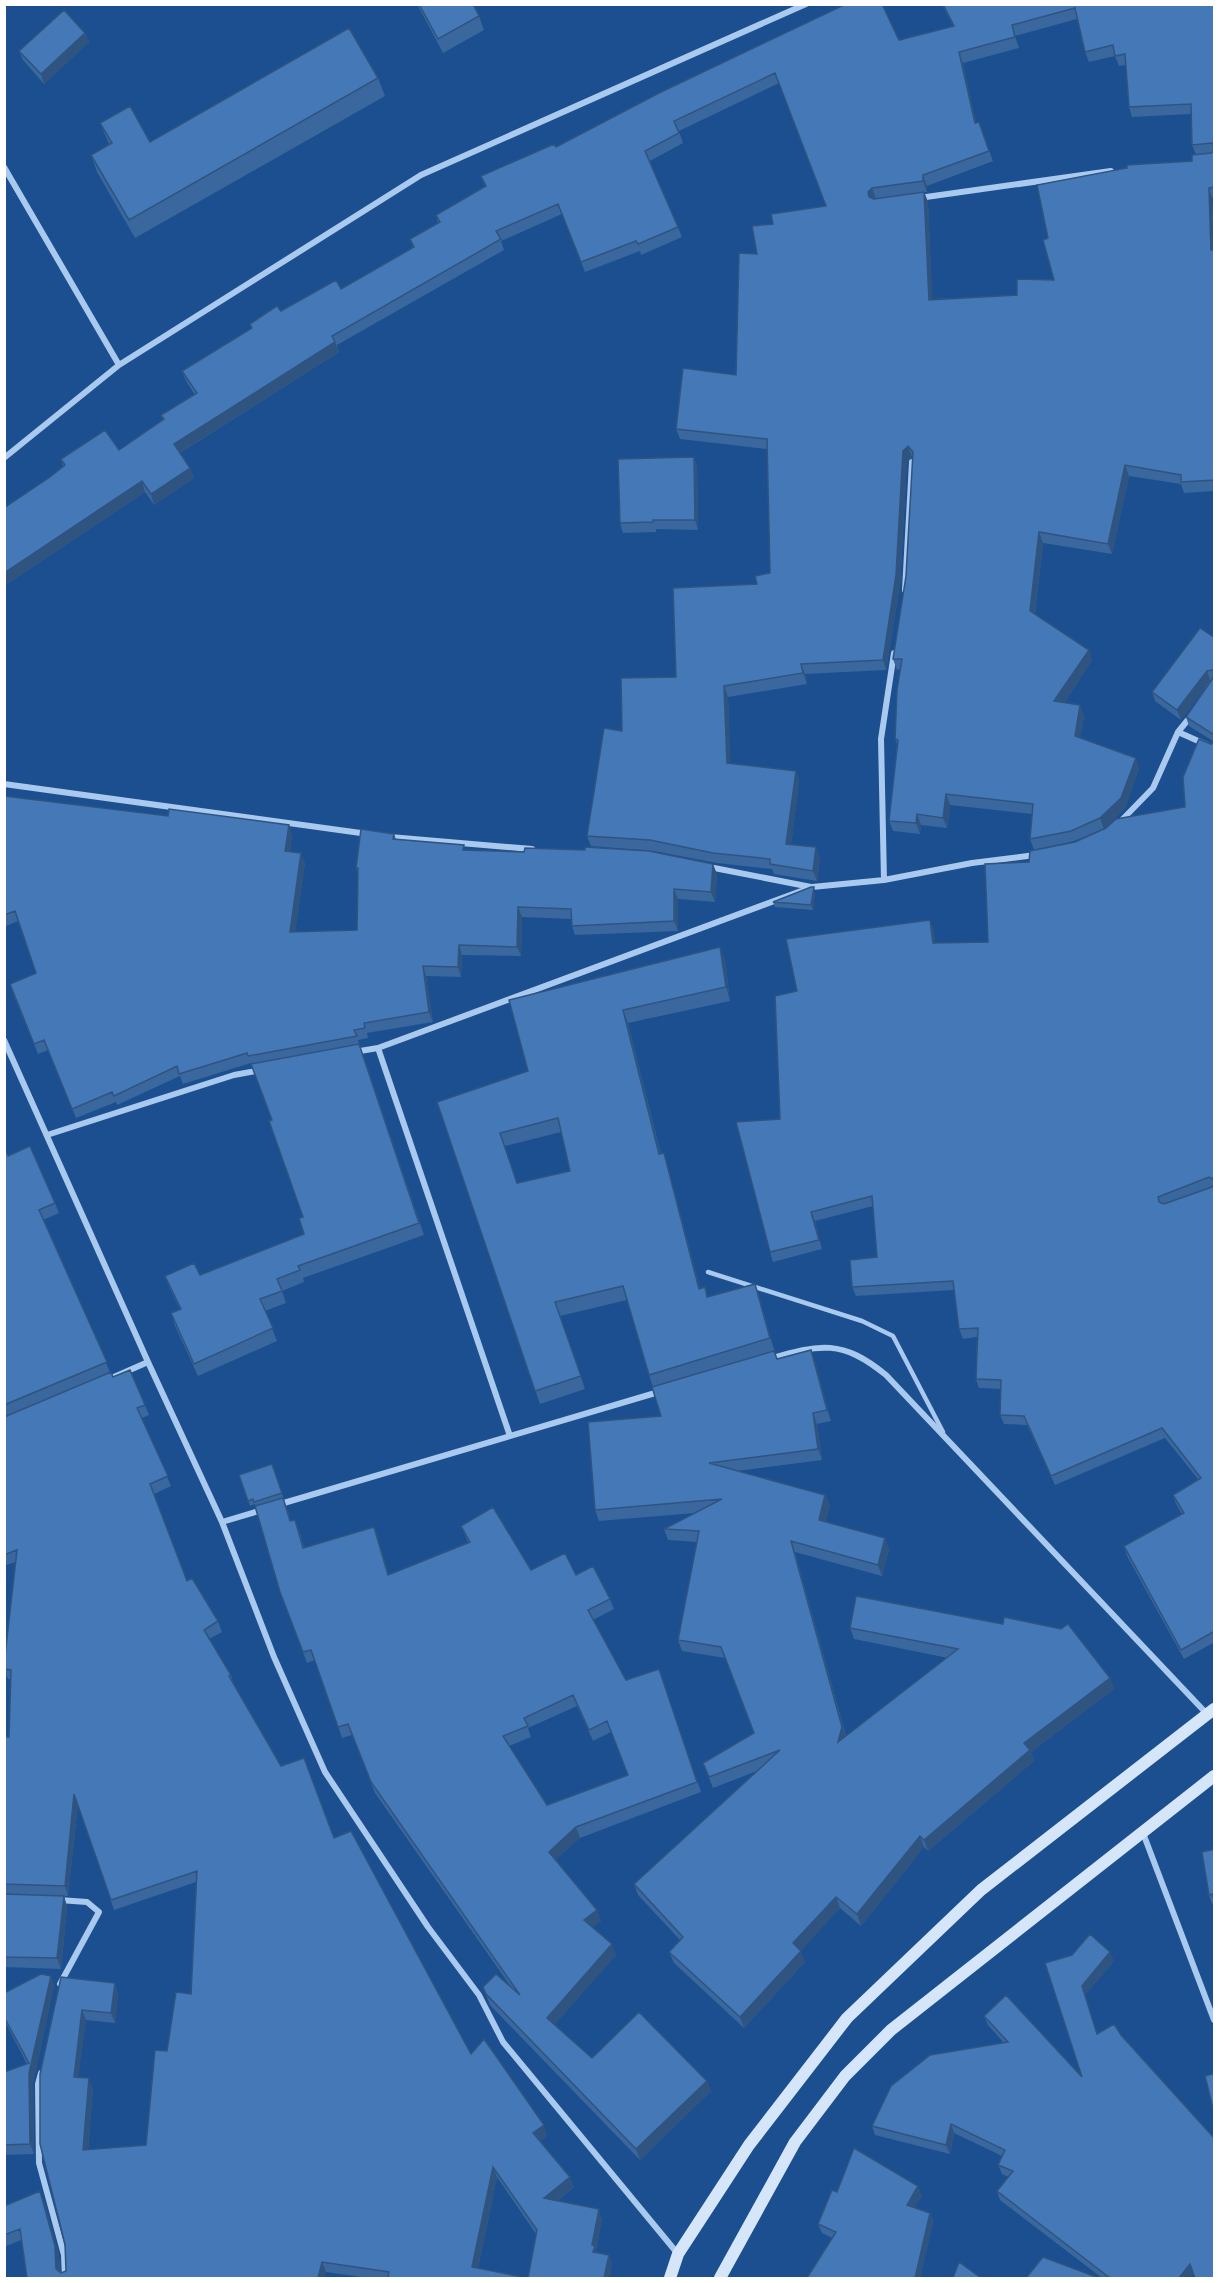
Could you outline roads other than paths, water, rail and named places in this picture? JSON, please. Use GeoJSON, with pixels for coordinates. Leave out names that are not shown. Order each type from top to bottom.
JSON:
{"type":"FeatureCollection","features":[{"type":"Feature","properties":{"kind":"street"},"geometry":{"type":"LineString","coordinates":[[4,459],[119,365],[381,198],[421,175],[806,4]]}},
{"type":"Feature","properties":{"kind":"street"},"geometry":{"type":"LineString","coordinates":[[4,167],[119,365]]}},
{"type":"Feature","properties":{"kind":"street"},"geometry":{"type":"LineString","coordinates":[[912,199],[1122,170]]}},
{"type":"Feature","properties":{"kind":"street"},"geometry":{"type":"LineString","coordinates":[[903,598],[912,462]]}},
{"type":"Feature","properties":{"kind":"street"},"geometry":{"type":"LineString","coordinates":[[884,880],[881,739],[896,645]]}},
{"type":"Feature","properties":{"kind":"street"},"geometry":{"type":"LineString","coordinates":[[1115,826],[1153,788],[1178,732],[1196,708]]}},
{"type":"Feature","properties":{"kind":"street"},"geometry":{"type":"LineString","coordinates":[[1178,732],[1215,748]]}},
{"type":"Feature","properties":{"kind":"street"},"geometry":{"type":"LineString","coordinates":[[4,783],[404,839],[546,850]]}},
{"type":"Feature","properties":{"kind":"street"},"geometry":{"type":"LineString","coordinates":[[345,1054],[378,1048],[812,887],[884,880],[972,863],[1043,854]]}},
{"type":"Feature","properties":{"kind":"street"},"geometry":{"type":"LineString","coordinates":[[699,865],[812,887]]}},
{"type":"Feature","properties":{"kind":"street"},"geometry":{"type":"LineString","coordinates":[[4,1040],[222,1522],[274,1657],[325,1772],[428,1927],[479,1995],[503,2042],[678,2254]]}},
{"type":"Feature","properties":{"kind":"street"},"geometry":{"type":"LineString","coordinates":[[378,1048],[510,1436]]}},
{"type":"Feature","properties":{"kind":"street"},"geometry":{"type":"LineString","coordinates":[[47,1135],[234,1075],[267,1069]]}},
{"type":"Feature","properties":{"kind":"street"},"geometry":{"type":"LineString","coordinates":[[670,2278],[678,2254],[749,2145],[847,2018],[981,1890],[1211,1712],[886,1375],[864,1357],[843,1349],[813,1346],[757,1363]]}},
{"type":"Feature","properties":{"kind":"street"},"geometry":{"type":"LineString","coordinates":[[104,1381],[148,1362]]}},
{"type":"Feature","properties":{"kind":"street"},"geometry":{"type":"LineString","coordinates":[[222,1522],[667,1389]]}},
{"type":"Feature","properties":{"kind":"street"},"geometry":{"type":"LineString","coordinates":[[720,2278],[795,2142],[845,2076],[891,2030],[1215,1776]]}},
{"type":"Feature","properties":{"kind":"street"},"geometry":{"type":"LineString","coordinates":[[1143,1831],[1215,2020]]}},
{"type":"Feature","properties":{"kind":"street"},"geometry":{"type":"LineString","coordinates":[[54,1900],[87,1902],[99,1912],[60,1984],[58,1993]]}},
{"type":"Feature","properties":{"kind":"street"},"geometry":{"type":"LineString","coordinates":[[43,2063],[38,2084],[39,2163],[64,2255],[65,2278]]}},
{"type":"Feature","properties":{"kind":"lane"},"geometry":{"type":"LineString","coordinates":[[708,1272],[862,1321],[893,1336],[945,1437]]}}]}
